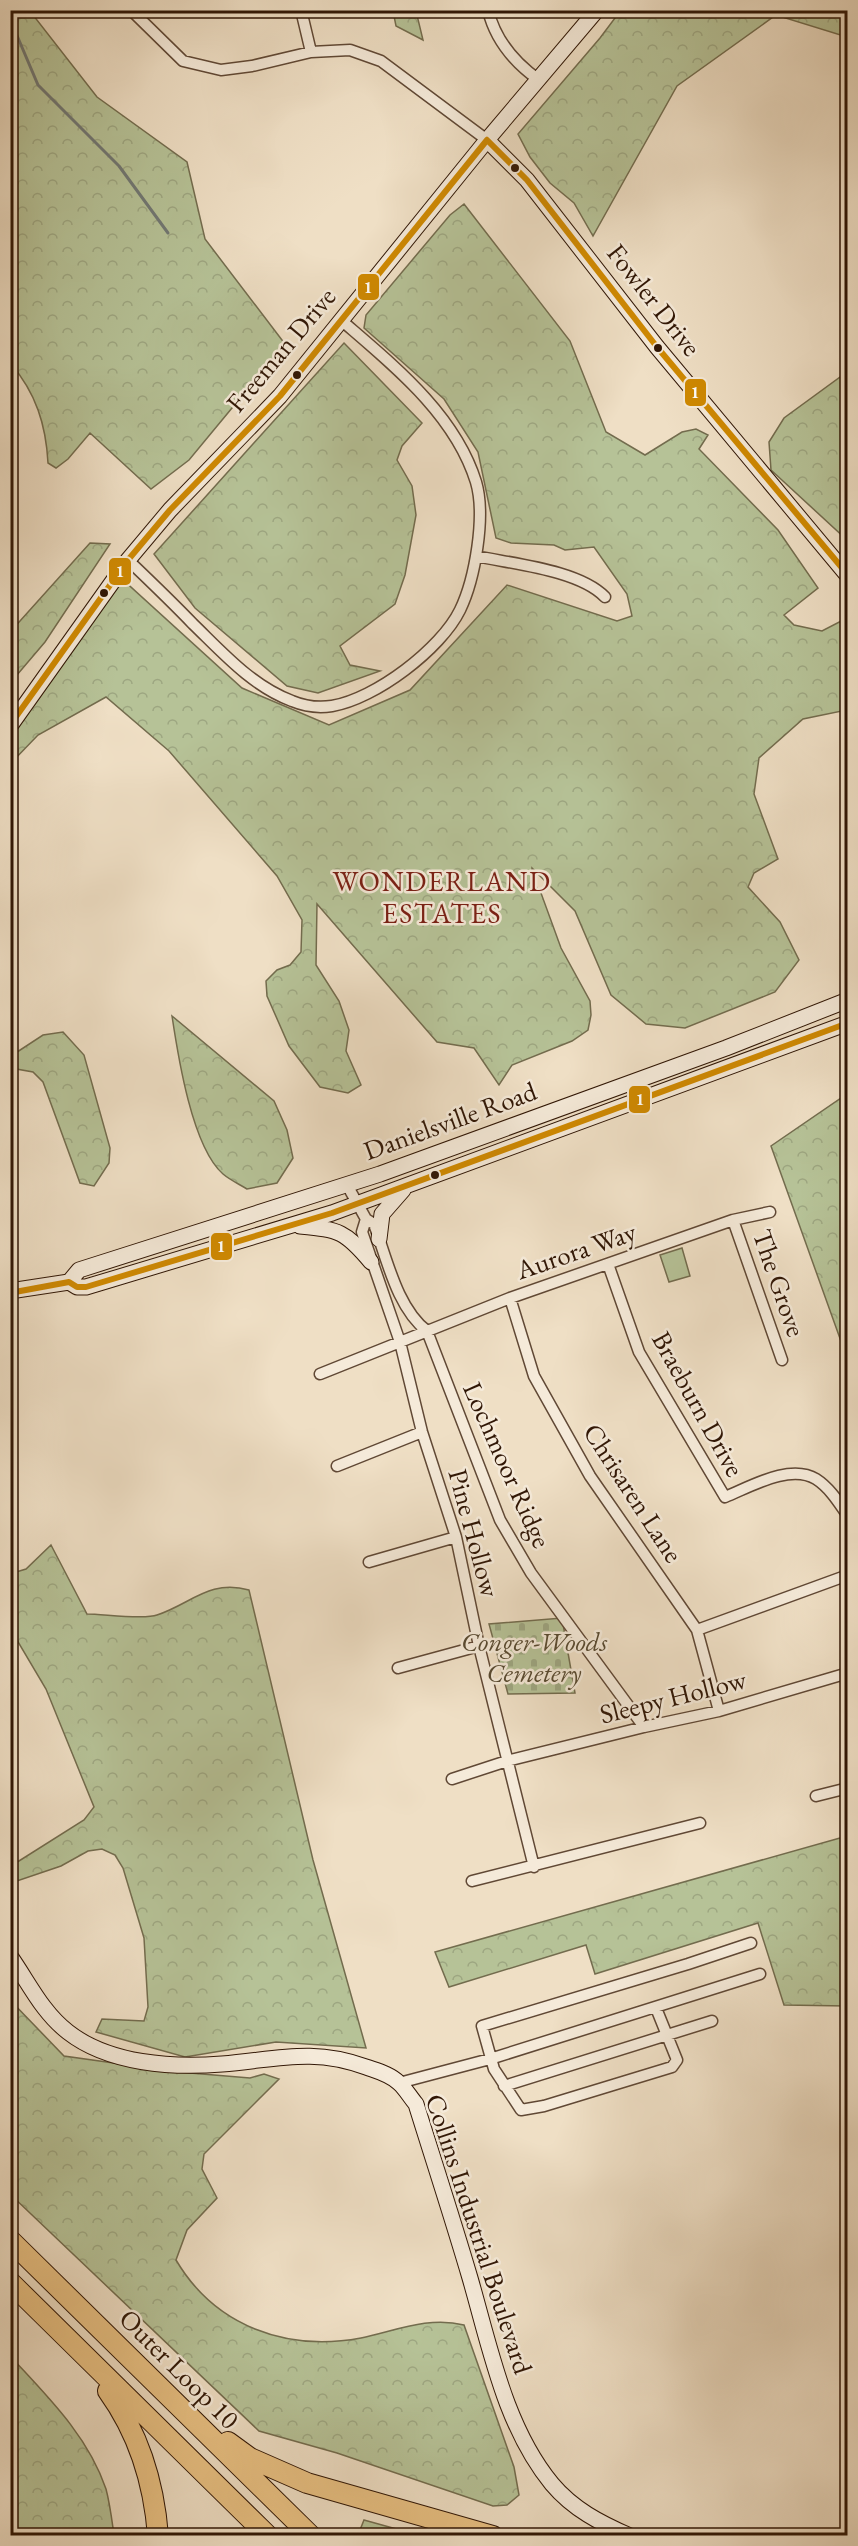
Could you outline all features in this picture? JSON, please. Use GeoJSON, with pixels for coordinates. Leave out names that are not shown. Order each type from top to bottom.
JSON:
{"type":"FeatureCollection","features":[{"type":"Feature","properties":{"kind":"highway","name":"Outer Loop 10"},"geometry":{"type":"LineString","coordinates":[[10,2240],[311,2535]]}},
{"type":"Feature","properties":{"kind":"highway"},"geometry":{"type":"LineString","coordinates":[[10,2282],[268,2535]]}},
{"type":"Feature","properties":{"kind":"highway"},"geometry":{"type":"LineString","coordinates":[[78,2350],[122,2410],[134,2433],[155,2499],[158,2535]]}},
{"type":"Feature","properties":{"kind":"highway"},"geometry":{"type":"LineString","coordinates":[[149,2377],[200,2422],[250,2458],[308,2483],[493,2535]]}},
{"type":"Feature","properties":{"kind":"street"},"geometry":{"type":"LineString","coordinates":[[131,10],[183,61],[221,70],[252,66],[311,52],[350,50],[381,61],[487,140]]}},
{"type":"Feature","properties":{"kind":"street"},"geometry":{"type":"LineString","coordinates":[[301,10],[311,52]]}},
{"type":"Feature","properties":{"kind":"street"},"geometry":{"type":"LineString","coordinates":[[488,10],[492,25],[503,44],[522,69],[539,80]]}},
{"type":"Feature","properties":{"kind":"street","name":"Freeman Drive"},"geometry":{"type":"LineString","coordinates":[[10,726],[128,561],[170,510],[280,396],[487,140],[597,10]]}},
{"type":"Feature","properties":{"kind":"street","name":"Fowler Drive"},"geometry":{"type":"LineString","coordinates":[[487,140],[527,180],[657,346],[848,576]]}},
{"type":"Feature","properties":{"kind":"street"},"geometry":{"type":"LineString","coordinates":[[128,561],[243,672],[271,692],[310,706],[331,706],[351,701],[384,684],[436,642],[460,610],[476,556],[479,507],[477,485],[464,452],[416,388],[341,320]]}},
{"type":"Feature","properties":{"kind":"street"},"geometry":{"type":"LineString","coordinates":[[476,556],[576,578],[592,584],[605,597]]}},
{"type":"Feature","properties":{"kind":"street"},"geometry":{"type":"LineString","coordinates":[[840,1003],[844,1025]]}},
{"type":"Feature","properties":{"kind":"street","name":"Danielsville Road"},"geometry":{"type":"LineString","coordinates":[[12,1294],[69,1282],[79,1270],[347,1185],[726,1048],[840,1003]]}},
{"type":"Feature","properties":{"kind":"street","name":"Danielsville Road"},"geometry":{"type":"LineString","coordinates":[[69,1282],[77,1287],[86,1287],[291,1226],[357,1204],[844,1025]]}},
{"type":"Feature","properties":{"kind":"street"},"geometry":{"type":"LineString","coordinates":[[347,1185],[366,1219],[374,1224],[413,1321],[426,1331]]}},
{"type":"Feature","properties":{"kind":"street"},"geometry":{"type":"LineString","coordinates":[[379,1239],[380,1220],[386,1207],[406,1186]]}},
{"type":"Feature","properties":{"kind":"street","name":"Aurora Way"},"geometry":{"type":"LineString","coordinates":[[400,1342],[510,1298],[733,1220],[770,1212]]}},
{"type":"Feature","properties":{"kind":"street","name":"Pine Hollow"},"geometry":{"type":"LineString","coordinates":[[366,1219],[362,1232],[400,1342],[422,1432],[456,1537],[479,1646],[534,1867]]}},
{"type":"Feature","properties":{"kind":"street","name":"The Grove"},"geometry":{"type":"LineString","coordinates":[[733,1220],[782,1360]]}},
{"type":"Feature","properties":{"kind":"street"},"geometry":{"type":"LineString","coordinates":[[291,1226],[341,1232],[352,1240],[371,1262]]}},
{"type":"Feature","properties":{"kind":"street","name":"Braeburn Drive"},"geometry":{"type":"LineString","coordinates":[[608,1264],[639,1352],[725,1497],[770,1479],[795,1474],[815,1479],[833,1495],[848,1515]]}},
{"type":"Feature","properties":{"kind":"street","name":"Chrisaren Lane"},"geometry":{"type":"LineString","coordinates":[[510,1298],[534,1376],[573,1446],[590,1476],[697,1630],[719,1711]]}},
{"type":"Feature","properties":{"kind":"street","name":"Lochmoor Ridge"},"geometry":{"type":"LineString","coordinates":[[426,1331],[500,1520],[531,1573],[644,1726]]}},
{"type":"Feature","properties":{"kind":"street"},"geometry":{"type":"LineString","coordinates":[[320,1374],[400,1342]]}},
{"type":"Feature","properties":{"kind":"street"},"geometry":{"type":"LineString","coordinates":[[337,1466],[422,1432]]}},
{"type":"Feature","properties":{"kind":"street"},"geometry":{"type":"LineString","coordinates":[[369,1562],[456,1537]]}},
{"type":"Feature","properties":{"kind":"street"},"geometry":{"type":"LineString","coordinates":[[697,1630],[848,1575]]}},
{"type":"Feature","properties":{"kind":"street"},"geometry":{"type":"LineString","coordinates":[[398,1668],[479,1646]]}},
{"type":"Feature","properties":{"kind":"street","name":"Sleepy Hollow"},"geometry":{"type":"LineString","coordinates":[[507,1761],[644,1726],[719,1711],[848,1673]]}},
{"type":"Feature","properties":{"kind":"street"},"geometry":{"type":"LineString","coordinates":[[453,1779],[507,1761]]}},
{"type":"Feature","properties":{"kind":"street"},"geometry":{"type":"LineString","coordinates":[[816,1796],[848,1788]]}},
{"type":"Feature","properties":{"kind":"street"},"geometry":{"type":"LineString","coordinates":[[472,1881],[700,1823]]}},
{"type":"Feature","properties":{"kind":"street"},"geometry":{"type":"LineString","coordinates":[[656,2008],[677,2060],[672,2067],[544,2106],[522,2110],[494,2069],[482,2026],[751,1943]]}},
{"type":"Feature","properties":{"kind":"street","name":"Collins Industrial Boulevard"},"geometry":{"type":"LineString","coordinates":[[10,1956],[37,1999],[57,2023],[82,2042],[111,2054],[157,2063],[188,2065],[229,2063],[279,2056],[319,2056],[357,2063],[386,2074],[399,2083],[416,2104],[502,2386],[526,2444],[551,2483],[574,2505],[600,2523],[630,2535]]}},
{"type":"Feature","properties":{"kind":"street"},"geometry":{"type":"LineString","coordinates":[[399,2083],[490,2059],[760,1974]]}},
{"type":"Feature","properties":{"kind":"street"},"geometry":{"type":"LineString","coordinates":[[504,2086],[712,2021]]}},
{"type":"Feature","properties":{"kind":"green space"},"geometry":{"type":"Polygon","coordinates":[[[11,10],[32,11],[97,97],[187,162],[205,239],[285,344],[189,460],[151,489],[90,433],[68,459],[56,468],[48,463],[45,436],[38,410],[27,386],[11,364],[11,10]]]}},
{"type":"Feature","properties":{"kind":"green space"},"geometry":{"type":"Polygon","coordinates":[[[621,10],[847,11],[847,37],[776,15],[677,86],[593,236],[574,203],[550,183],[530,157],[518,134],[621,10]]]}},
{"type":"Feature","properties":{"kind":"green space"},"geometry":{"type":"Polygon","coordinates":[[[393,11],[416,11],[423,40],[396,26],[393,11]]]}},
{"type":"Feature","properties":{"kind":"green space"},"geometry":{"type":"Polygon","coordinates":[[[464,204],[570,341],[606,432],[645,455],[682,432],[696,429],[708,435],[699,449],[778,530],[818,588],[784,615],[794,625],[822,631],[847,618],[847,710],[803,719],[759,758],[754,794],[778,859],[754,873],[748,887],[780,922],[799,960],[775,992],[685,1028],[646,1024],[611,995],[575,911],[532,868],[532,881],[541,893],[561,948],[590,1001],[591,1015],[588,1030],[572,1041],[512,1065],[499,1085],[474,1048],[437,1042],[317,904],[316,965],[339,1001],[349,1030],[346,1051],[361,1085],[348,1093],[320,1087],[289,1046],[267,996],[266,981],[277,970],[290,965],[301,952],[302,920],[277,876],[169,751],[106,697],[38,735],[11,763],[11,734],[122,579],[242,688],[329,725],[410,690],[507,585],[617,621],[632,616],[627,594],[594,547],[565,550],[554,545],[511,543],[496,538],[478,452],[444,399],[364,328],[366,315],[450,215],[464,204]]]}},
{"type":"Feature","properties":{"kind":"green space"},"geometry":{"type":"Polygon","coordinates":[[[344,343],[422,423],[402,446],[397,460],[412,486],[416,515],[405,575],[395,604],[340,646],[350,665],[380,671],[318,693],[287,686],[195,608],[154,554],[344,343]]]}},
{"type":"Feature","properties":{"kind":"green space"},"geometry":{"type":"Polygon","coordinates":[[[847,372],[848,540],[771,470],[769,442],[784,418],[847,372]]]}},
{"type":"Feature","properties":{"kind":"green space"},"geometry":{"type":"Polygon","coordinates":[[[90,543],[110,544],[45,642],[11,682],[11,631],[90,543]]]}},
{"type":"Feature","properties":{"kind":"green space"},"geometry":{"type":"Polygon","coordinates":[[[172,1016],[274,1101],[287,1130],[293,1158],[277,1183],[247,1189],[223,1174],[212,1161],[203,1144],[188,1100],[172,1016]]]}},
{"type":"Feature","properties":{"kind":"green space"},"geometry":{"type":"Polygon","coordinates":[[[63,1032],[84,1055],[110,1148],[109,1163],[94,1186],[80,1183],[43,1082],[33,1072],[11,1068],[11,1056],[43,1035],[63,1032]]]}},
{"type":"Feature","properties":{"kind":"green space"},"geometry":{"type":"Polygon","coordinates":[[[847,1094],[847,1358],[771,1146],[847,1094]]]}},
{"type":"Feature","properties":{"kind":"green space"},"geometry":{"type":"Polygon","coordinates":[[[682,1248],[690,1276],[669,1282],[660,1255],[682,1248]]]}},
{"type":"Feature","properties":{"kind":"green space"},"geometry":{"type":"Polygon","coordinates":[[[51,1545],[87,1614],[151,1616],[211,1590],[235,1587],[249,1590],[313,1860],[366,2048],[276,2042],[185,2057],[96,2032],[102,2019],[144,2021],[148,2007],[144,1938],[123,1868],[115,1855],[102,1849],[88,1851],[61,1866],[11,1883],[11,1866],[84,1820],[94,1807],[46,1689],[11,1630],[11,1572],[26,1569],[51,1545]]]}},
{"type":"Feature","properties":{"kind":"green space","name":"Conger-Woods Cemetery"},"geometry":{"type":"Polygon","coordinates":[[[562,1618],[575,1693],[508,1694],[489,1624],[562,1618]]]}},
{"type":"Feature","properties":{"kind":"green space"},"geometry":{"type":"Polygon","coordinates":[[[847,1836],[847,2006],[784,2005],[758,1923],[595,1974],[586,1945],[449,1987],[435,1952],[847,1836]]]}},
{"type":"Feature","properties":{"kind":"green space"},"geometry":{"type":"Polygon","coordinates":[[[10,2000],[64,2056],[178,2072],[250,2078],[264,2074],[279,2079],[204,2154],[202,2169],[217,2198],[187,2230],[176,2260],[192,2283],[211,2302],[232,2317],[255,2329],[280,2337],[306,2341],[333,2341],[361,2338],[425,2323],[464,2325],[514,2467],[519,2495],[507,2505],[493,2506],[337,2453],[259,2431],[11,2195],[10,2000]]]}},
{"type":"Feature","properties":{"kind":"green space"},"geometry":{"type":"Polygon","coordinates":[[[11,2357],[66,2418],[89,2452],[106,2489],[114,2535],[11,2535],[11,2357]]]}},
{"type":"Feature","properties":{"kind":"green space"},"geometry":{"type":"Polygon","coordinates":[[[364,2520],[418,2535],[358,2535],[364,2520]]]}},
{"type":"Feature","properties":{"kind":"waterway"},"geometry":{"type":"LineString","coordinates":[[10,19],[38,85],[119,166],[168,233]]}},
{"type":"Feature","properties":{"kind":"transit line","name":"1"},"geometry":{"type":"LineString","coordinates":[[487,140],[527,180],[657,347],[848,575]]}},
{"type":"Feature","properties":{"kind":"transit line","name":"1"},"geometry":{"type":"LineString","coordinates":[[10,725],[128,560],[170,510],[280,396],[487,140]]}},
{"type":"Feature","properties":{"kind":"transit line","name":"1"},"geometry":{"type":"LineString","coordinates":[[10,1297],[15,1292],[69,1282],[77,1287],[86,1287],[332,1213],[848,1023]]}},
{"type":"Feature","properties":{"kind":"district","name":"WONDERLAND ESTATES"},"geometry":{"type":"Point","coordinates":[442,897]}}]}
